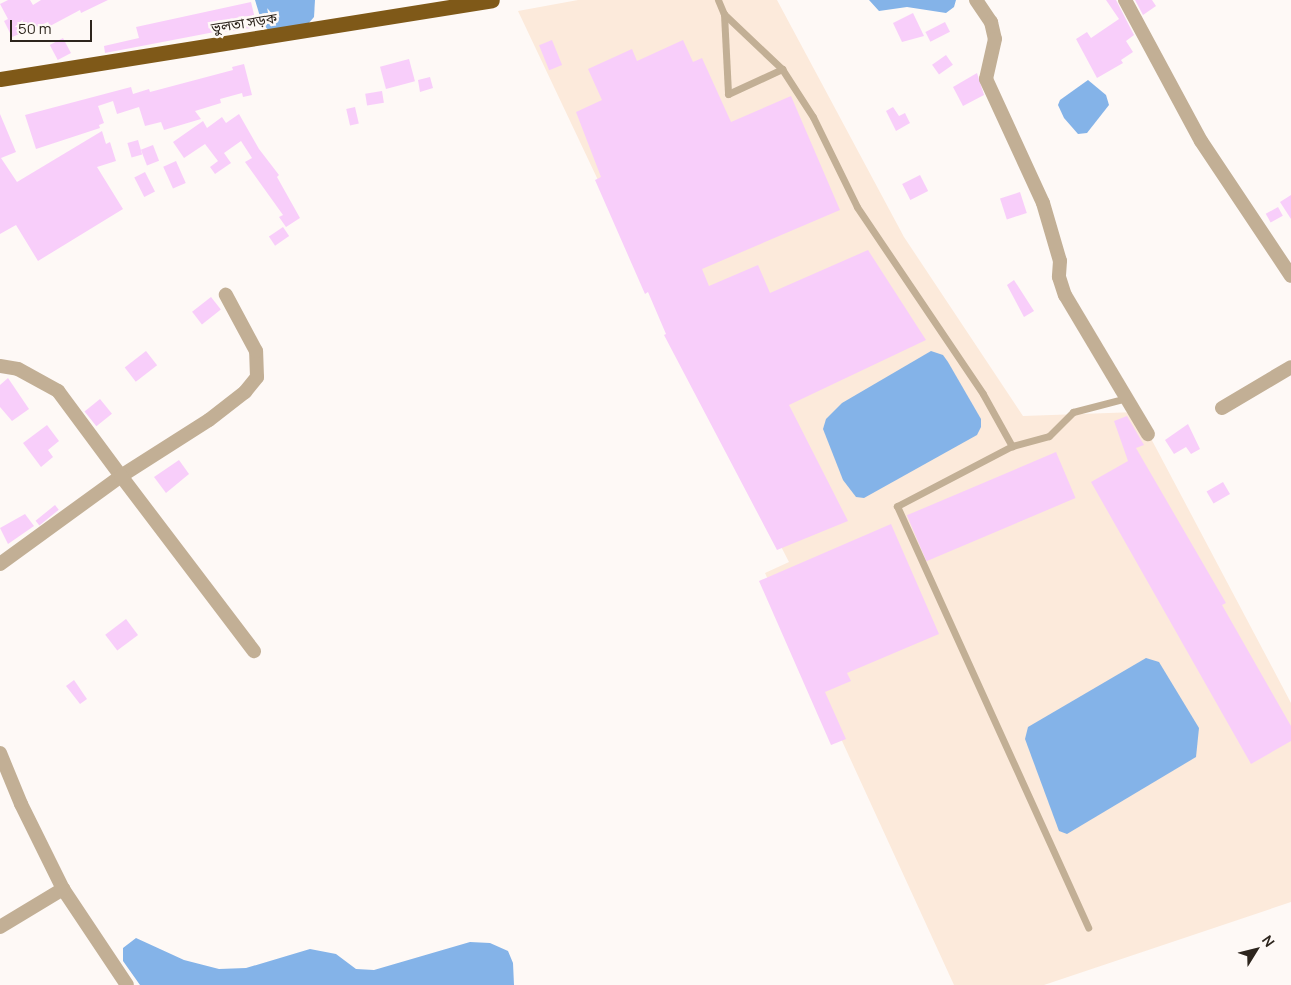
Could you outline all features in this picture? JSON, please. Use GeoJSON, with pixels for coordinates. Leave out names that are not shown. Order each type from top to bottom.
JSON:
{"type":"FeatureCollection","features":[{"type":"Feature","properties":{"kind":"highway","name":"ভুলতা সড়ক"},"geometry":{"type":"LineString","coordinates":[[0,78],[437,4],[492,0]]}},
{"type":"Feature","properties":{"kind":"street"},"geometry":{"type":"LineString","coordinates":[[976,0],[991,22],[995,39],[986,80],[1044,203],[1060,261],[1059,277],[1065,295],[1148,434]]}},
{"type":"Feature","properties":{"kind":"street"},"geometry":{"type":"LineString","coordinates":[[1125,0],[1201,141],[1291,276]]}},
{"type":"Feature","properties":{"kind":"street"},"geometry":{"type":"LineString","coordinates":[[0,564],[122,476],[209,420],[245,392],[256,378],[256,351],[226,295]]}},
{"type":"Feature","properties":{"kind":"street"},"geometry":{"type":"LineString","coordinates":[[0,366],[18,369],[58,391],[254,651]]}},
{"type":"Feature","properties":{"kind":"street"},"geometry":{"type":"LineString","coordinates":[[1222,408],[1291,367]]}},
{"type":"Feature","properties":{"kind":"street"},"geometry":{"type":"LineString","coordinates":[[0,753],[21,804],[63,889],[127,985]]}},
{"type":"Feature","properties":{"kind":"street"},"geometry":{"type":"LineString","coordinates":[[0,927],[63,889]]}},
{"type":"Feature","properties":{"kind":"lane"},"geometry":{"type":"LineString","coordinates":[[718,0],[724,14],[728,94],[782,69]]}},
{"type":"Feature","properties":{"kind":"lane"},"geometry":{"type":"LineString","coordinates":[[724,14],[782,69],[813,117],[857,207],[983,394],[1012,446]]}},
{"type":"Feature","properties":{"kind":"lane"},"geometry":{"type":"LineString","coordinates":[[1088,928],[896,506],[1012,446],[1050,436],[1073,412],[1127,398]]}},
{"type":"Feature","properties":{"kind":"shaded area"},"geometry":{"type":"Polygon","coordinates":[[[578,0],[777,0],[904,237],[1023,416],[1137,412],[1291,703],[1291,902],[1044,985],[954,985],[765,573],[789,562],[668,328],[518,11],[578,0]]]}},
{"type":"Feature","properties":{"kind":"water"},"geometry":{"type":"Polygon","coordinates":[[[255,0],[315,0],[314,17],[308,24],[270,32],[262,23],[255,0]]]}},
{"type":"Feature","properties":{"kind":"water"},"geometry":{"type":"Polygon","coordinates":[[[869,0],[956,0],[954,7],[946,13],[907,7],[879,11],[869,0]]]}},
{"type":"Feature","properties":{"kind":"water"},"geometry":{"type":"Polygon","coordinates":[[[1088,80],[1106,95],[1109,105],[1087,133],[1078,134],[1064,118],[1058,105],[1060,100],[1088,80]]]}},
{"type":"Feature","properties":{"kind":"water"},"geometry":{"type":"Polygon","coordinates":[[[931,351],[943,355],[981,419],[981,427],[977,435],[864,498],[856,497],[843,480],[823,429],[826,419],[842,403],[931,351]]]}},
{"type":"Feature","properties":{"kind":"water"},"geometry":{"type":"Polygon","coordinates":[[[1146,658],[1159,662],[1199,728],[1196,757],[1067,834],[1059,831],[1025,739],[1028,727],[1146,658]]]}},
{"type":"Feature","properties":{"kind":"water"},"geometry":{"type":"Polygon","coordinates":[[[136,938],[184,960],[219,969],[246,968],[310,949],[336,954],[356,969],[374,970],[470,942],[490,943],[508,951],[513,963],[514,985],[140,985],[123,961],[123,948],[136,938]]]}},
{"type":"Feature","properties":{"kind":"building"},"geometry":{"type":"Polygon","coordinates":[[[8,0],[30,0],[33,5],[41,0],[108,0],[81,13],[80,10],[50,26],[48,22],[12,37],[4,21],[8,19],[0,4],[8,0]]]}},
{"type":"Feature","properties":{"kind":"building"},"geometry":{"type":"Polygon","coordinates":[[[1106,0],[1116,0],[1134,35],[1126,41],[1133,52],[1121,60],[1123,63],[1097,78],[1076,39],[1087,32],[1091,38],[1119,19],[1106,0]]]}},
{"type":"Feature","properties":{"kind":"building"},"geometry":{"type":"Polygon","coordinates":[[[1135,0],[1152,0],[1156,6],[1143,15],[1135,0]]]}},
{"type":"Feature","properties":{"kind":"building"},"geometry":{"type":"Polygon","coordinates":[[[251,2],[257,27],[225,32],[225,30],[105,53],[104,46],[139,38],[136,27],[251,2]]]}},
{"type":"Feature","properties":{"kind":"building"},"geometry":{"type":"Polygon","coordinates":[[[913,13],[924,36],[902,42],[893,23],[913,13]]]}},
{"type":"Feature","properties":{"kind":"building"},"geometry":{"type":"Polygon","coordinates":[[[945,22],[950,32],[930,42],[925,32],[945,22]]]}},
{"type":"Feature","properties":{"kind":"building"},"geometry":{"type":"Polygon","coordinates":[[[63,38],[71,53],[58,60],[50,45],[63,38]]]}},
{"type":"Feature","properties":{"kind":"building"},"geometry":{"type":"Polygon","coordinates":[[[552,40],[562,65],[549,70],[539,45],[552,40]]]}},
{"type":"Feature","properties":{"kind":"building"},"geometry":{"type":"Polygon","coordinates":[[[683,40],[693,62],[702,58],[731,122],[791,96],[840,210],[702,269],[709,286],[758,265],[770,293],[868,250],[926,340],[789,405],[848,521],[777,550],[664,335],[666,334],[648,292],[645,294],[595,180],[601,177],[576,112],[602,100],[588,69],[632,49],[637,61],[683,40]]]}},
{"type":"Feature","properties":{"kind":"building"},"geometry":{"type":"Polygon","coordinates":[[[946,55],[953,65],[939,75],[932,65],[946,55]]]}},
{"type":"Feature","properties":{"kind":"building"},"geometry":{"type":"Polygon","coordinates":[[[409,59],[415,81],[386,89],[380,67],[409,59]]]}},
{"type":"Feature","properties":{"kind":"building"},"geometry":{"type":"Polygon","coordinates":[[[244,64],[252,95],[243,97],[242,93],[220,99],[221,103],[195,111],[201,119],[164,130],[161,122],[145,126],[139,107],[117,114],[113,101],[98,106],[104,123],[99,125],[100,128],[36,149],[25,115],[131,87],[133,94],[149,89],[150,92],[233,70],[232,67],[244,64]]]}},
{"type":"Feature","properties":{"kind":"building"},"geometry":{"type":"Polygon","coordinates":[[[977,73],[984,95],[963,106],[953,87],[977,73]]]}},
{"type":"Feature","properties":{"kind":"building"},"geometry":{"type":"Polygon","coordinates":[[[430,77],[433,88],[420,92],[418,80],[430,77]]]}},
{"type":"Feature","properties":{"kind":"building"},"geometry":{"type":"Polygon","coordinates":[[[382,91],[384,103],[367,106],[365,94],[382,91]]]}},
{"type":"Feature","properties":{"kind":"building"},"geometry":{"type":"Polygon","coordinates":[[[355,107],[359,124],[350,126],[346,109],[355,107]]]}},
{"type":"Feature","properties":{"kind":"building"},"geometry":{"type":"Polygon","coordinates":[[[893,107],[899,116],[905,113],[910,123],[896,131],[886,111],[893,107]]]}},
{"type":"Feature","properties":{"kind":"building"},"geometry":{"type":"Polygon","coordinates":[[[0,114],[16,152],[1,158],[17,182],[102,131],[106,144],[110,142],[116,161],[97,167],[123,209],[38,261],[16,225],[0,234],[0,114]]]}},
{"type":"Feature","properties":{"kind":"building"},"geometry":{"type":"Polygon","coordinates":[[[239,114],[259,149],[279,175],[277,177],[300,218],[286,227],[279,217],[283,215],[245,162],[252,158],[241,141],[224,153],[231,163],[215,174],[210,167],[218,161],[205,144],[184,158],[173,142],[203,121],[207,128],[222,117],[226,123],[239,114]]]}},
{"type":"Feature","properties":{"kind":"building"},"geometry":{"type":"Polygon","coordinates":[[[138,140],[142,154],[132,157],[127,143],[138,140]]]}},
{"type":"Feature","properties":{"kind":"building"},"geometry":{"type":"Polygon","coordinates":[[[153,145],[159,161],[147,166],[141,150],[153,145]]]}},
{"type":"Feature","properties":{"kind":"building"},"geometry":{"type":"Polygon","coordinates":[[[176,161],[186,183],[173,189],[163,167],[176,161]]]}},
{"type":"Feature","properties":{"kind":"building"},"geometry":{"type":"Polygon","coordinates":[[[145,172],[155,192],[144,197],[134,177],[145,172]]]}},
{"type":"Feature","properties":{"kind":"building"},"geometry":{"type":"Polygon","coordinates":[[[920,175],[928,191],[910,200],[902,184],[920,175]]]}},
{"type":"Feature","properties":{"kind":"building"},"geometry":{"type":"Polygon","coordinates":[[[1020,192],[1027,213],[1007,219],[1000,198],[1020,192]]]}},
{"type":"Feature","properties":{"kind":"building"},"geometry":{"type":"Polygon","coordinates":[[[1291,195],[1291,219],[1280,202],[1291,195]]]}},
{"type":"Feature","properties":{"kind":"building"},"geometry":{"type":"Polygon","coordinates":[[[1278,207],[1283,216],[1271,223],[1266,214],[1278,207]]]}},
{"type":"Feature","properties":{"kind":"building"},"geometry":{"type":"Polygon","coordinates":[[[283,227],[289,236],[275,246],[269,237],[283,227]]]}},
{"type":"Feature","properties":{"kind":"building"},"geometry":{"type":"Polygon","coordinates":[[[1014,280],[1034,311],[1024,317],[1007,285],[1014,280]]]}},
{"type":"Feature","properties":{"kind":"building"},"geometry":{"type":"Polygon","coordinates":[[[211,297],[221,310],[202,324],[192,312],[211,297]]]}},
{"type":"Feature","properties":{"kind":"building"},"geometry":{"type":"Polygon","coordinates":[[[146,351],[157,365],[136,382],[125,368],[146,351]]]}},
{"type":"Feature","properties":{"kind":"building"},"geometry":{"type":"Polygon","coordinates":[[[8,378],[29,409],[12,421],[0,407],[0,385],[8,378]]]}},
{"type":"Feature","properties":{"kind":"building"},"geometry":{"type":"Polygon","coordinates":[[[100,399],[112,414],[96,426],[84,412],[100,399]]]}},
{"type":"Feature","properties":{"kind":"building"},"geometry":{"type":"Polygon","coordinates":[[[1127,416],[1144,445],[1136,448],[1226,603],[1222,605],[1291,726],[1291,741],[1251,764],[1091,482],[1128,461],[1114,421],[1127,416]]]}},
{"type":"Feature","properties":{"kind":"building"},"geometry":{"type":"Polygon","coordinates":[[[1188,424],[1200,449],[1191,454],[1186,447],[1174,454],[1165,440],[1188,424]]]}},
{"type":"Feature","properties":{"kind":"building"},"geometry":{"type":"Polygon","coordinates":[[[47,425],[59,441],[48,450],[53,457],[41,467],[23,443],[47,425]]]}},
{"type":"Feature","properties":{"kind":"building"},"geometry":{"type":"Polygon","coordinates":[[[1056,452],[1076,498],[926,561],[907,515],[1056,452]]]}},
{"type":"Feature","properties":{"kind":"building"},"geometry":{"type":"Polygon","coordinates":[[[179,460],[189,474],[166,493],[154,477],[179,460]]]}},
{"type":"Feature","properties":{"kind":"building"},"geometry":{"type":"Polygon","coordinates":[[[1223,482],[1230,494],[1214,504],[1207,492],[1223,482]]]}},
{"type":"Feature","properties":{"kind":"building"},"geometry":{"type":"Polygon","coordinates":[[[55,505],[59,510],[39,525],[36,521],[55,505]]]}},
{"type":"Feature","properties":{"kind":"building"},"geometry":{"type":"Polygon","coordinates":[[[25,514],[34,526],[8,544],[0,528],[25,514]]]}},
{"type":"Feature","properties":{"kind":"building"},"geometry":{"type":"Polygon","coordinates":[[[891,524],[939,634],[847,673],[851,681],[825,692],[846,739],[831,745],[759,581],[891,524]]]}},
{"type":"Feature","properties":{"kind":"building"},"geometry":{"type":"Polygon","coordinates":[[[126,619],[138,635],[117,651],[105,635],[126,619]]]}},
{"type":"Feature","properties":{"kind":"building"},"geometry":{"type":"Polygon","coordinates":[[[74,680],[87,699],[80,704],[66,686],[74,680]]]}}]}
